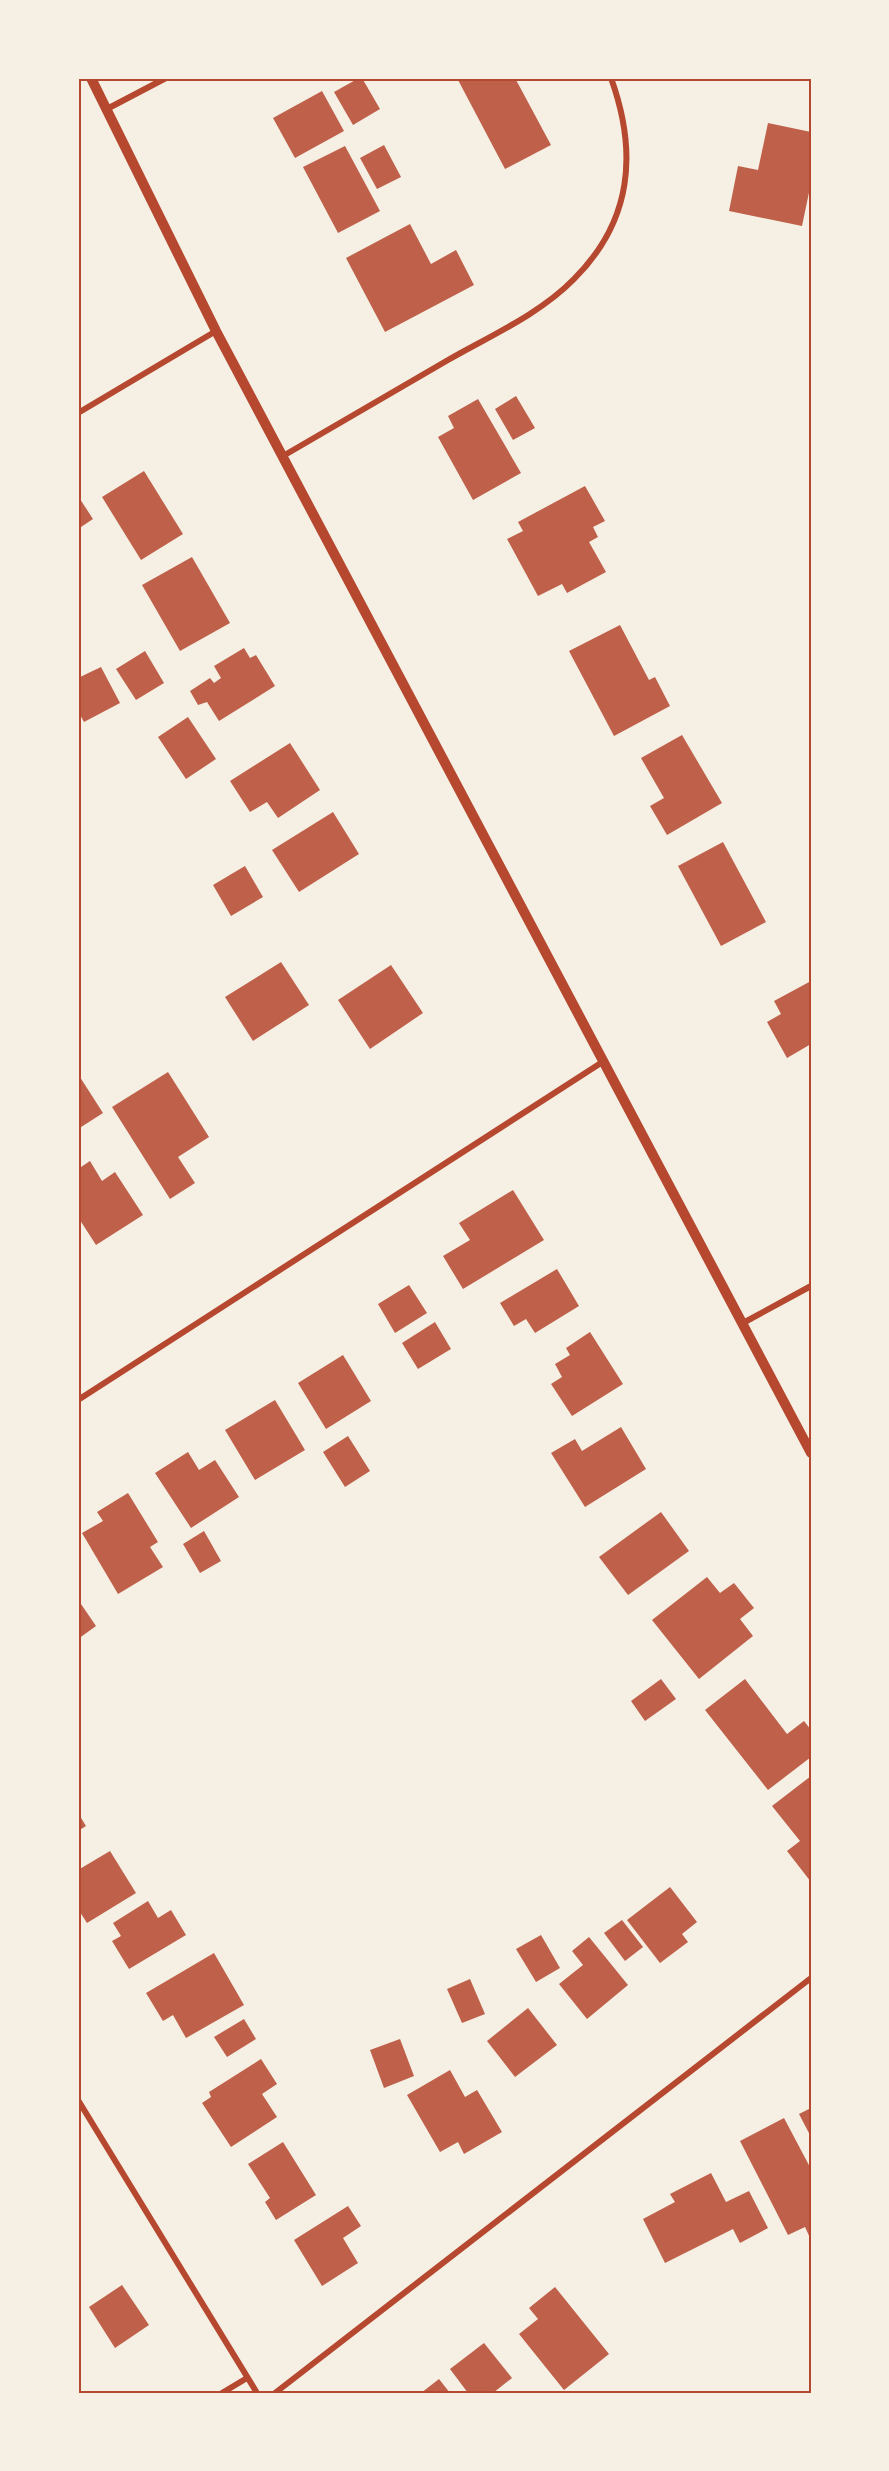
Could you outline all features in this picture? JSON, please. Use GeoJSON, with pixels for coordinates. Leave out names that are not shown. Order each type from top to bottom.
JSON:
{"type":"FeatureCollection","features":[{"type":"Feature","properties":{"kind":"street"},"geometry":{"type":"LineString","coordinates":[[91,78],[216,331],[811,1453]]}},
{"type":"Feature","properties":{"kind":"street"},"geometry":{"type":"LineString","coordinates":[[105,110],[166,78]]}},
{"type":"Feature","properties":{"kind":"street"},"geometry":{"type":"LineString","coordinates":[[283,456],[504,328],[573,280],[598,251],[614,223],[624,191],[628,159],[626,133],[611,78]]}},
{"type":"Feature","properties":{"kind":"street"},"geometry":{"type":"LineString","coordinates":[[78,413],[216,331]]}},
{"type":"Feature","properties":{"kind":"street"},"geometry":{"type":"LineString","coordinates":[[78,1400],[604,1061]]}},
{"type":"Feature","properties":{"kind":"street"},"geometry":{"type":"LineString","coordinates":[[742,1323],[811,1286]]}},
{"type":"Feature","properties":{"kind":"street"},"geometry":{"type":"LineString","coordinates":[[275,2393],[811,1978]]}},
{"type":"Feature","properties":{"kind":"street"},"geometry":{"type":"LineString","coordinates":[[78,2100],[256,2393]]}},
{"type":"Feature","properties":{"kind":"street"},"geometry":{"type":"LineString","coordinates":[[222,2393],[247,2378]]}},
{"type":"Feature","properties":{"kind":"building"},"geometry":{"type":"Polygon","coordinates":[[[362,78],[380,109],[353,125],[334,92],[362,78]]]}},
{"type":"Feature","properties":{"kind":"building"},"geometry":{"type":"Polygon","coordinates":[[[457,78],[515,78],[551,145],[505,169],[457,78]]]}},
{"type":"Feature","properties":{"kind":"building"},"geometry":{"type":"Polygon","coordinates":[[[322,91],[344,131],[295,158],[273,118],[322,91]]]}},
{"type":"Feature","properties":{"kind":"building"},"geometry":{"type":"Polygon","coordinates":[[[768,123],[811,132],[811,183],[802,226],[729,211],[738,166],[758,170],[768,123]]]}},
{"type":"Feature","properties":{"kind":"building"},"geometry":{"type":"Polygon","coordinates":[[[384,145],[401,177],[377,189],[360,158],[384,145]]]}},
{"type":"Feature","properties":{"kind":"building"},"geometry":{"type":"Polygon","coordinates":[[[345,146],[380,211],[338,233],[303,167],[345,146]]]}},
{"type":"Feature","properties":{"kind":"building"},"geometry":{"type":"Polygon","coordinates":[[[410,224],[431,264],[456,250],[474,285],[385,332],[346,258],[410,224]]]}},
{"type":"Feature","properties":{"kind":"building"},"geometry":{"type":"Polygon","coordinates":[[[516,396],[535,428],[513,440],[495,409],[516,396]]]}},
{"type":"Feature","properties":{"kind":"building"},"geometry":{"type":"Polygon","coordinates":[[[478,399],[521,473],[473,500],[438,437],[454,428],[448,416],[478,399]]]}},
{"type":"Feature","properties":{"kind":"building"},"geometry":{"type":"Polygon","coordinates":[[[144,471],[183,534],[141,560],[102,497],[144,471]]]}},
{"type":"Feature","properties":{"kind":"building"},"geometry":{"type":"Polygon","coordinates":[[[585,486],[605,521],[593,527],[598,537],[589,542],[606,572],[567,593],[562,584],[538,596],[507,539],[523,531],[518,522],[585,486]]]}},
{"type":"Feature","properties":{"kind":"building"},"geometry":{"type":"Polygon","coordinates":[[[78,496],[93,519],[78,529],[78,496]]]}},
{"type":"Feature","properties":{"kind":"building"},"geometry":{"type":"Polygon","coordinates":[[[192,557],[230,623],[180,651],[142,585],[192,557]]]}},
{"type":"Feature","properties":{"kind":"building"},"geometry":{"type":"Polygon","coordinates":[[[620,625],[649,680],[655,677],[670,706],[614,736],[569,651],[620,625]]]}},
{"type":"Feature","properties":{"kind":"building"},"geometry":{"type":"Polygon","coordinates":[[[244,648],[250,658],[256,655],[275,686],[219,721],[207,702],[198,705],[190,691],[210,678],[214,683],[221,678],[214,666],[244,648]]]}},
{"type":"Feature","properties":{"kind":"building"},"geometry":{"type":"Polygon","coordinates":[[[145,651],[164,683],[136,700],[116,669],[145,651]]]}},
{"type":"Feature","properties":{"kind":"building"},"geometry":{"type":"Polygon","coordinates":[[[101,667],[120,703],[84,722],[78,711],[78,678],[101,667]]]}},
{"type":"Feature","properties":{"kind":"building"},"geometry":{"type":"Polygon","coordinates":[[[188,717],[216,759],[186,779],[158,737],[188,717]]]}},
{"type":"Feature","properties":{"kind":"building"},"geometry":{"type":"Polygon","coordinates":[[[682,735],[722,803],[667,835],[650,806],[664,798],[641,758],[682,735]]]}},
{"type":"Feature","properties":{"kind":"building"},"geometry":{"type":"Polygon","coordinates":[[[290,743],[320,790],[278,818],[267,802],[250,812],[230,781],[290,743]]]}},
{"type":"Feature","properties":{"kind":"building"},"geometry":{"type":"Polygon","coordinates":[[[333,812],[359,854],[299,892],[272,850],[333,812]]]}},
{"type":"Feature","properties":{"kind":"building"},"geometry":{"type":"Polygon","coordinates":[[[723,842],[766,922],[721,946],[678,866],[723,842]]]}},
{"type":"Feature","properties":{"kind":"building"},"geometry":{"type":"Polygon","coordinates":[[[245,866],[263,897],[231,916],[213,885],[245,866]]]}},
{"type":"Feature","properties":{"kind":"building"},"geometry":{"type":"Polygon","coordinates":[[[281,962],[309,1005],[253,1041],[225,997],[281,962]]]}},
{"type":"Feature","properties":{"kind":"building"},"geometry":{"type":"Polygon","coordinates":[[[391,965],[423,1013],[370,1049],[338,1000],[391,965]]]}},
{"type":"Feature","properties":{"kind":"building"},"geometry":{"type":"Polygon","coordinates":[[[811,981],[811,1044],[787,1058],[767,1022],[781,1014],[774,1001],[811,981]]]}},
{"type":"Feature","properties":{"kind":"building"},"geometry":{"type":"Polygon","coordinates":[[[168,1072],[209,1137],[178,1157],[195,1183],[170,1199],[112,1107],[168,1072]]]}},
{"type":"Feature","properties":{"kind":"building"},"geometry":{"type":"Polygon","coordinates":[[[78,1074],[103,1113],[78,1129],[78,1074]]]}},
{"type":"Feature","properties":{"kind":"building"},"geometry":{"type":"Polygon","coordinates":[[[90,1161],[102,1181],[115,1172],[143,1215],[96,1245],[78,1217],[78,1169],[90,1161]]]}},
{"type":"Feature","properties":{"kind":"building"},"geometry":{"type":"Polygon","coordinates":[[[513,1190],[544,1240],[463,1289],[443,1256],[470,1240],[459,1223],[513,1190]]]}},
{"type":"Feature","properties":{"kind":"building"},"geometry":{"type":"Polygon","coordinates":[[[557,1269],[579,1306],[535,1333],[526,1319],[514,1326],[500,1303],[557,1269]]]}},
{"type":"Feature","properties":{"kind":"building"},"geometry":{"type":"Polygon","coordinates":[[[409,1285],[427,1313],[395,1333],[378,1304],[409,1285]]]}},
{"type":"Feature","properties":{"kind":"building"},"geometry":{"type":"Polygon","coordinates":[[[435,1322],[451,1349],[418,1369],[402,1343],[435,1322]]]}},
{"type":"Feature","properties":{"kind":"building"},"geometry":{"type":"Polygon","coordinates":[[[590,1332],[623,1384],[572,1416],[551,1384],[562,1377],[555,1364],[570,1355],[566,1348],[590,1332]]]}},
{"type":"Feature","properties":{"kind":"building"},"geometry":{"type":"Polygon","coordinates":[[[343,1355],[371,1401],[326,1429],[298,1383],[343,1355]]]}},
{"type":"Feature","properties":{"kind":"building"},"geometry":{"type":"Polygon","coordinates":[[[275,1400],[305,1450],[255,1480],[225,1430],[275,1400]]]}},
{"type":"Feature","properties":{"kind":"building"},"geometry":{"type":"Polygon","coordinates":[[[621,1427],[646,1469],[585,1507],[551,1453],[575,1439],[582,1451],[621,1427]]]}},
{"type":"Feature","properties":{"kind":"building"},"geometry":{"type":"Polygon","coordinates":[[[348,1436],[370,1471],[345,1487],[323,1452],[348,1436]]]}},
{"type":"Feature","properties":{"kind":"building"},"geometry":{"type":"Polygon","coordinates":[[[188,1452],[199,1470],[215,1460],[239,1497],[191,1528],[155,1473],[188,1452]]]}},
{"type":"Feature","properties":{"kind":"building"},"geometry":{"type":"Polygon","coordinates":[[[128,1493],[158,1542],[150,1547],[163,1567],[118,1594],[82,1533],[103,1521],[97,1512],[128,1493]]]}},
{"type":"Feature","properties":{"kind":"building"},"geometry":{"type":"Polygon","coordinates":[[[661,1512],[689,1551],[628,1595],[599,1557],[661,1512]]]}},
{"type":"Feature","properties":{"kind":"building"},"geometry":{"type":"Polygon","coordinates":[[[204,1531],[221,1561],[200,1573],[183,1544],[204,1531]]]}},
{"type":"Feature","properties":{"kind":"building"},"geometry":{"type":"Polygon","coordinates":[[[707,1577],[720,1593],[734,1583],[754,1608],[740,1619],[753,1636],[699,1679],[652,1620],[707,1577]]]}},
{"type":"Feature","properties":{"kind":"building"},"geometry":{"type":"Polygon","coordinates":[[[81,1604],[96,1626],[78,1639],[78,1606],[81,1604]]]}},
{"type":"Feature","properties":{"kind":"building"},"geometry":{"type":"Polygon","coordinates":[[[661,1679],[676,1699],[645,1721],[631,1701],[661,1679]]]}},
{"type":"Feature","properties":{"kind":"building"},"geometry":{"type":"Polygon","coordinates":[[[745,1679],[787,1734],[804,1721],[811,1730],[811,1757],[768,1790],[705,1710],[745,1679]]]}},
{"type":"Feature","properties":{"kind":"building"},"geometry":{"type":"Polygon","coordinates":[[[811,1776],[811,1882],[787,1851],[800,1841],[772,1806],[811,1776]]]}},
{"type":"Feature","properties":{"kind":"building"},"geometry":{"type":"Polygon","coordinates":[[[78,1813],[86,1826],[78,1831],[78,1813]]]}},
{"type":"Feature","properties":{"kind":"building"},"geometry":{"type":"Polygon","coordinates":[[[110,1851],[136,1893],[87,1923],[78,1909],[78,1870],[110,1851]]]}},
{"type":"Feature","properties":{"kind":"building"},"geometry":{"type":"Polygon","coordinates":[[[670,1887],[697,1922],[682,1934],[688,1942],[660,1963],[627,1920],[670,1887]]]}},
{"type":"Feature","properties":{"kind":"building"},"geometry":{"type":"Polygon","coordinates":[[[148,1901],[158,1918],[171,1910],[186,1935],[129,1969],[112,1941],[121,1936],[113,1923],[148,1901]]]}},
{"type":"Feature","properties":{"kind":"building"},"geometry":{"type":"Polygon","coordinates":[[[622,1920],[643,1947],[625,1961],[604,1933],[622,1920]]]}},
{"type":"Feature","properties":{"kind":"building"},"geometry":{"type":"Polygon","coordinates":[[[541,1935],[560,1968],[536,1982],[516,1949],[541,1935]]]}},
{"type":"Feature","properties":{"kind":"building"},"geometry":{"type":"Polygon","coordinates":[[[589,1937],[628,1985],[587,2019],[559,1984],[583,1965],[572,1951],[589,1937]]]}},
{"type":"Feature","properties":{"kind":"building"},"geometry":{"type":"Polygon","coordinates":[[[214,1953],[244,2005],[186,2038],[173,2015],[163,2021],[146,1993],[214,1953]]]}},
{"type":"Feature","properties":{"kind":"building"},"geometry":{"type":"Polygon","coordinates":[[[470,1979],[485,2014],[462,2023],[447,1989],[470,1979]]]}},
{"type":"Feature","properties":{"kind":"building"},"geometry":{"type":"Polygon","coordinates":[[[528,2008],[557,2045],[515,2077],[487,2041],[528,2008]]]}},
{"type":"Feature","properties":{"kind":"building"},"geometry":{"type":"Polygon","coordinates":[[[244,2019],[256,2039],[227,2057],[214,2037],[244,2019]]]}},
{"type":"Feature","properties":{"kind":"building"},"geometry":{"type":"Polygon","coordinates":[[[400,2039],[414,2076],[384,2088],[370,2050],[400,2039]]]}},
{"type":"Feature","properties":{"kind":"building"},"geometry":{"type":"Polygon","coordinates":[[[261,2059],[277,2084],[262,2094],[277,2117],[231,2147],[202,2103],[211,2097],[209,2092],[261,2059]]]}},
{"type":"Feature","properties":{"kind":"building"},"geometry":{"type":"Polygon","coordinates":[[[450,2070],[465,2097],[477,2090],[502,2132],[464,2154],[458,2142],[440,2152],[407,2095],[450,2070]]]}},
{"type":"Feature","properties":{"kind":"building"},"geometry":{"type":"Polygon","coordinates":[[[811,2108],[811,2137],[799,2114],[811,2108]]]}},
{"type":"Feature","properties":{"kind":"building"},"geometry":{"type":"Polygon","coordinates":[[[784,2118],[811,2169],[811,2240],[805,2227],[788,2235],[740,2141],[784,2118]]]}},
{"type":"Feature","properties":{"kind":"building"},"geometry":{"type":"Polygon","coordinates":[[[283,2142],[316,2195],[276,2220],[265,2202],[270,2198],[248,2164],[283,2142]]]}},
{"type":"Feature","properties":{"kind":"building"},"geometry":{"type":"Polygon","coordinates":[[[711,2173],[726,2202],[749,2191],[768,2228],[740,2243],[733,2229],[665,2263],[643,2219],[675,2202],[670,2194],[711,2173]]]}},
{"type":"Feature","properties":{"kind":"building"},"geometry":{"type":"Polygon","coordinates":[[[348,2206],[361,2226],[343,2238],[358,2263],[322,2286],[294,2240],[348,2206]]]}},
{"type":"Feature","properties":{"kind":"building"},"geometry":{"type":"Polygon","coordinates":[[[122,2285],[149,2325],[115,2348],[89,2307],[122,2285]]]}},
{"type":"Feature","properties":{"kind":"building"},"geometry":{"type":"Polygon","coordinates":[[[555,2287],[609,2354],[564,2390],[519,2334],[538,2319],[529,2308],[555,2287]]]}},
{"type":"Feature","properties":{"kind":"building"},"geometry":{"type":"Polygon","coordinates":[[[484,2343],[512,2378],[493,2393],[468,2393],[450,2369],[484,2343]]]}},
{"type":"Feature","properties":{"kind":"building"},"geometry":{"type":"Polygon","coordinates":[[[439,2379],[450,2393],[421,2393],[439,2379]]]}}]}
